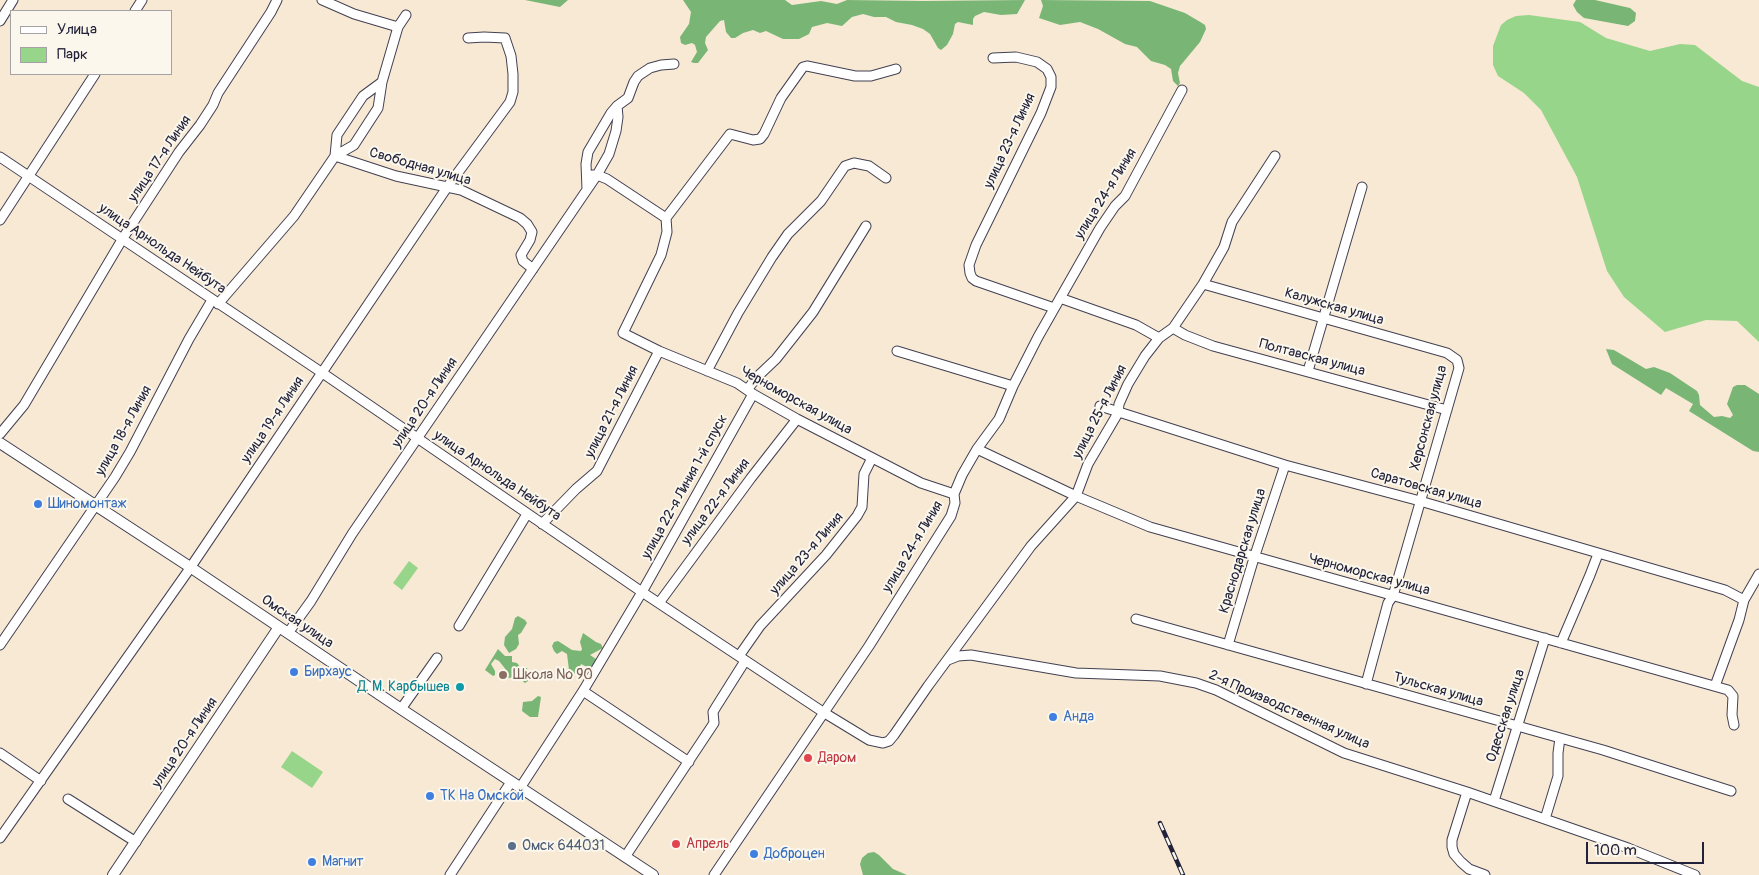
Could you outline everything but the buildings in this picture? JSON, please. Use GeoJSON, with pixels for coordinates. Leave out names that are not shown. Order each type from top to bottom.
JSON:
{"type":"FeatureCollection","features":[{"type":"Feature","properties":{"kind":"main road","name":"Омская улица"},"geometry":{"type":"LineString","coordinates":[[0,442],[653,875]]}},
{"type":"Feature","properties":{"kind":"main road","name":"улица 20-я Линия"},"geometry":{"type":"LineString","coordinates":[[113,875],[283,630]]}},
{"type":"Feature","properties":{"kind":"street"},"geometry":{"type":"LineString","coordinates":[[0,21],[13,0]]}},
{"type":"Feature","properties":{"kind":"street","name":"улица 17-я Линия"},"geometry":{"type":"LineString","coordinates":[[0,434],[24,404],[123,238],[179,152],[213,105],[218,93],[277,0]]}},
{"type":"Feature","properties":{"kind":"street"},"geometry":{"type":"LineString","coordinates":[[322,0],[354,14],[398,27]]}},
{"type":"Feature","properties":{"kind":"street","name":"улица 18-я Линия"},"geometry":{"type":"LineString","coordinates":[[0,645],[97,505],[130,452],[189,339],[215,302],[294,216],[335,156],[354,145],[359,138],[378,108],[382,82],[398,27],[406,15]]}},
{"type":"Feature","properties":{"kind":"street","name":"улица 19-я Линия"},"geometry":{"type":"LineString","coordinates":[[0,838],[190,567],[448,186],[510,102],[513,92],[514,74],[506,38],[484,36],[468,38]]}},
{"type":"Feature","properties":{"kind":"street","name":"улица 23-я Линия"},"geometry":{"type":"LineString","coordinates":[[992,58],[1016,57],[1037,62],[1047,69],[1051,77],[1051,87],[1041,113],[976,245],[969,265],[970,273],[972,278],[1054,308]]}},
{"type":"Feature","properties":{"kind":"street"},"geometry":{"type":"LineString","coordinates":[[587,190],[586,164],[588,152],[611,113],[628,98],[638,76],[650,68],[674,64]]}},
{"type":"Feature","properties":{"kind":"street"},"geometry":{"type":"LineString","coordinates":[[586,175],[597,175],[607,179],[666,218],[730,134],[753,140],[760,139],[781,98],[803,67],[807,66],[855,76],[871,76],[896,69]]}},
{"type":"Feature","properties":{"kind":"street"},"geometry":{"type":"LineString","coordinates":[[0,220],[94,75]]}},
{"type":"Feature","properties":{"kind":"street","name":"улица 18-я Линия"},"geometry":{"type":"LineString","coordinates":[[335,156],[337,135],[363,96],[382,82]]}},
{"type":"Feature","properties":{"kind":"street","name":"улица 24-я Линия"},"geometry":{"type":"LineString","coordinates":[[714,875],[869,646],[951,516],[955,503],[954,494],[962,475],[977,449],[999,419],[1013,386],[1054,308],[1100,228],[1115,206],[1125,196],[1182,90]]}},
{"type":"Feature","properties":{"kind":"street","name":"улица 20-я Линия"},"geometry":{"type":"LineString","coordinates":[[283,630],[311,602],[352,534],[597,175],[612,146],[618,117],[617,106]]}},
{"type":"Feature","properties":{"kind":"street","name":"Свободная улица"},"geometry":{"type":"LineString","coordinates":[[335,156],[396,176],[461,190],[520,218],[532,232],[530,240],[521,256],[523,261],[533,269]]}},
{"type":"Feature","properties":{"kind":"street","name":"улица 25-я Линия"},"geometry":{"type":"LineString","coordinates":[[883,743],[889,741],[894,735],[1031,546],[1076,496],[1088,464],[1118,412],[1128,384],[1145,356],[1159,338],[1173,328],[1203,284],[1224,247],[1232,222],[1275,156]]}},
{"type":"Feature","properties":{"kind":"street","name":"улица Арнольда Нейбута"},"geometry":{"type":"LineString","coordinates":[[0,157],[321,372],[658,603],[823,712],[869,740],[883,743]]}},
{"type":"Feature","properties":{"kind":"street"},"geometry":{"type":"LineString","coordinates":[[707,371],[738,313],[772,257],[788,234],[821,201],[844,166],[854,163],[869,166],[886,178]]}},
{"type":"Feature","properties":{"kind":"street"},"geometry":{"type":"LineString","coordinates":[[1308,371],[1362,187]]}},
{"type":"Feature","properties":{"kind":"street","name":"Черноморская улица"},"geometry":{"type":"LineString","coordinates":[[666,218],[667,232],[661,255],[623,333],[659,351],[737,383],[797,419],[872,458],[921,483],[954,494]]}},
{"type":"Feature","properties":{"kind":"street","name":"улица 22-я Линия 1-й спуск"},"geometry":{"type":"LineString","coordinates":[[642,592],[757,377],[782,352],[813,312],[866,226]]}},
{"type":"Feature","properties":{"kind":"street","name":"Калужская улица"},"geometry":{"type":"LineString","coordinates":[[1203,284],[1447,353],[1457,360]]}},
{"type":"Feature","properties":{"kind":"street"},"geometry":{"type":"LineString","coordinates":[[1060,298],[1136,325],[1159,338]]}},
{"type":"Feature","properties":{"kind":"street","name":"Полтавская улица"},"geometry":{"type":"LineString","coordinates":[[1173,328],[1213,346],[1447,410]]}},
{"type":"Feature","properties":{"kind":"street","name":"улица 21-я Линия"},"geometry":{"type":"LineString","coordinates":[[542,524],[576,489],[597,471],[659,351]]}},
{"type":"Feature","properties":{"kind":"street"},"geometry":{"type":"LineString","coordinates":[[897,351],[1013,386]]}},
{"type":"Feature","properties":{"kind":"street","name":"Херсонская улица"},"geometry":{"type":"LineString","coordinates":[[1366,684],[1388,603],[1393,596],[1459,368],[1457,360]]}},
{"type":"Feature","properties":{"kind":"street","name":"Саратовская улица"},"geometry":{"type":"LineString","coordinates":[[1100,406],[1285,465],[1420,500],[1725,590],[1744,600]]}},
{"type":"Feature","properties":{"kind":"street","name":"улица 22-я Линия"},"geometry":{"type":"LineString","coordinates":[[658,603],[797,419]]}},
{"type":"Feature","properties":{"kind":"street","name":"Черноморская улица"},"geometry":{"type":"LineString","coordinates":[[977,449],[1076,496],[1150,527],[1254,558],[1728,690],[1733,696],[1732,715],[1734,725]]}},
{"type":"Feature","properties":{"kind":"street","name":"улица 23-я Линия"},"geometry":{"type":"LineString","coordinates":[[625,857],[714,723],[713,712],[760,626],[826,554],[857,516],[862,507],[864,474],[872,458]]}},
{"type":"Feature","properties":{"kind":"street","name":"Краснодарская улица"},"geometry":{"type":"LineString","coordinates":[[1228,645],[1285,465]]}},
{"type":"Feature","properties":{"kind":"street"},"geometry":{"type":"LineString","coordinates":[[459,626],[527,514]]}},
{"type":"Feature","properties":{"kind":"street"},"geometry":{"type":"LineString","coordinates":[[1561,643],[1598,554]]}},
{"type":"Feature","properties":{"kind":"street"},"geometry":{"type":"LineString","coordinates":[[1714,686],[1739,620],[1744,600],[1759,574]]}},
{"type":"Feature","properties":{"kind":"street"},"geometry":{"type":"LineString","coordinates":[[450,875],[582,691],[642,592]]}},
{"type":"Feature","properties":{"kind":"street","name":"Тульская улица"},"geometry":{"type":"LineString","coordinates":[[1136,619],[1560,738],[1731,791]]}},
{"type":"Feature","properties":{"kind":"street","name":"Одесская улица"},"geometry":{"type":"LineString","coordinates":[[1494,801],[1545,638]]}},
{"type":"Feature","properties":{"kind":"street","name":"2-я Производственная улица"},"geometry":{"type":"LineString","coordinates":[[946,661],[958,656],[971,655],[1076,672],[1160,676],[1196,683],[1216,690],[1344,753],[1494,801],[1628,848],[1695,875]]}},
{"type":"Feature","properties":{"kind":"street"},"geometry":{"type":"LineString","coordinates":[[401,709],[437,658]]}},
{"type":"Feature","properties":{"kind":"street"},"geometry":{"type":"LineString","coordinates":[[582,691],[689,762]]}},
{"type":"Feature","properties":{"kind":"street"},"geometry":{"type":"LineString","coordinates":[[1545,819],[1558,776],[1560,738]]}},
{"type":"Feature","properties":{"kind":"street"},"geometry":{"type":"LineString","coordinates":[[0,754],[41,781]]}},
{"type":"Feature","properties":{"kind":"street"},"geometry":{"type":"LineString","coordinates":[[1467,792],[1452,840],[1452,847],[1454,854],[1469,869],[1485,875]]}},
{"type":"Feature","properties":{"kind":"street"},"geometry":{"type":"LineString","coordinates":[[68,799],[136,842]]}},
{"type":"Feature","properties":{"kind":"green space"},"geometry":{"type":"Polygon","coordinates":[[[525,0],[568,0],[560,7],[525,0]]]}},
{"type":"Feature","properties":{"kind":"green space"},"geometry":{"type":"Polygon","coordinates":[[[683,0],[785,0],[792,5],[821,1],[837,4],[847,0],[1025,0],[1017,14],[1001,15],[984,12],[975,16],[973,25],[958,22],[955,24],[953,34],[947,45],[941,50],[930,34],[923,29],[896,22],[886,17],[874,17],[863,14],[852,17],[842,26],[827,23],[812,27],[809,34],[799,39],[783,39],[766,31],[760,33],[753,30],[731,38],[726,32],[724,20],[720,21],[706,37],[705,43],[708,50],[698,63],[694,63],[691,62],[697,52],[695,45],[692,43],[685,45],[681,43],[680,37],[689,24],[691,12],[683,0]]]}},
{"type":"Feature","properties":{"kind":"green space"},"geometry":{"type":"Polygon","coordinates":[[[1041,0],[1150,1],[1185,13],[1205,25],[1206,29],[1200,42],[1180,66],[1178,73],[1180,83],[1178,86],[1173,81],[1171,69],[1151,61],[1137,47],[1125,44],[1098,29],[1080,22],[1060,25],[1039,18],[1043,6],[1041,0]]]}},
{"type":"Feature","properties":{"kind":"green space"},"geometry":{"type":"Polygon","coordinates":[[[1576,0],[1595,0],[1630,8],[1636,13],[1635,21],[1628,26],[1584,18],[1573,5],[1576,0]]]}},
{"type":"Feature","properties":{"kind":"green space"},"geometry":{"type":"Polygon","coordinates":[[[1529,15],[1580,22],[1606,38],[1650,51],[1680,44],[1695,45],[1742,81],[1759,87],[1759,342],[1737,321],[1706,320],[1665,332],[1624,297],[1607,271],[1577,177],[1541,110],[1524,93],[1498,76],[1493,65],[1493,46],[1501,25],[1516,16],[1529,15]]]}},
{"type":"Feature","properties":{"kind":"green space"},"geometry":{"type":"Polygon","coordinates":[[[1606,349],[1614,350],[1646,369],[1654,367],[1670,373],[1697,391],[1700,405],[1714,417],[1730,418],[1733,415],[1727,404],[1733,387],[1745,385],[1759,394],[1759,452],[1753,451],[1689,411],[1693,404],[1666,388],[1661,395],[1612,364],[1606,349]]]}},
{"type":"Feature","properties":{"kind":"green space"},"geometry":{"type":"Polygon","coordinates":[[[409,561],[418,568],[402,590],[393,583],[409,561]]]}},
{"type":"Feature","properties":{"kind":"green space"},"geometry":{"type":"Polygon","coordinates":[[[518,616],[527,623],[518,635],[519,644],[516,649],[509,653],[504,645],[505,637],[512,629],[515,618],[518,616]]]}},
{"type":"Feature","properties":{"kind":"green space"},"geometry":{"type":"Polygon","coordinates":[[[583,633],[601,644],[603,648],[590,655],[596,659],[594,665],[589,668],[581,664],[578,672],[573,674],[569,670],[567,654],[562,651],[557,654],[552,646],[554,642],[558,641],[572,650],[581,651],[580,642],[583,633]]]}},
{"type":"Feature","properties":{"kind":"green space"},"geometry":{"type":"Polygon","coordinates":[[[498,649],[505,656],[512,656],[512,662],[517,663],[521,668],[527,668],[528,681],[525,683],[518,677],[507,678],[507,671],[495,659],[491,664],[495,675],[493,676],[485,670],[498,649]]]}},
{"type":"Feature","properties":{"kind":"green space"},"geometry":{"type":"Polygon","coordinates":[[[538,696],[541,697],[538,717],[530,717],[522,711],[523,702],[532,701],[538,696]]]}},
{"type":"Feature","properties":{"kind":"green space"},"geometry":{"type":"Polygon","coordinates":[[[292,751],[323,772],[312,788],[281,767],[292,751]]]}},
{"type":"Feature","properties":{"kind":"green space"},"geometry":{"type":"Polygon","coordinates":[[[874,852],[893,869],[907,875],[863,875],[860,864],[862,858],[868,853],[874,852]]]}},
{"type":"Feature","properties":{"kind":"railway"},"geometry":{"type":"LineString","coordinates":[[1160,823],[1183,875]]}},
{"type":"Feature","properties":{"kind":"place","name":"Шиномонтаж"},"geometry":{"type":"Point","coordinates":[38,504]}},
{"type":"Feature","properties":{"kind":"place","name":"Бирхаус"},"geometry":{"type":"Point","coordinates":[294,672]}},
{"type":"Feature","properties":{"kind":"place","name":"Школа № 90"},"geometry":{"type":"Point","coordinates":[503,675]}},
{"type":"Feature","properties":{"kind":"place","name":"Д. М. Карбышев"},"geometry":{"type":"Point","coordinates":[460,687]}},
{"type":"Feature","properties":{"kind":"place","name":"Анда"},"geometry":{"type":"Point","coordinates":[1053,717]}},
{"type":"Feature","properties":{"kind":"place","name":"Даром"},"geometry":{"type":"Point","coordinates":[808,758]}},
{"type":"Feature","properties":{"kind":"place","name":"ТК На Омской"},"geometry":{"type":"Point","coordinates":[430,796]}},
{"type":"Feature","properties":{"kind":"place","name":"Апрель"},"geometry":{"type":"Point","coordinates":[676,844]}},
{"type":"Feature","properties":{"kind":"place","name":"Омск 644031"},"geometry":{"type":"Point","coordinates":[512,846]}},
{"type":"Feature","properties":{"kind":"place","name":"Доброцен"},"geometry":{"type":"Point","coordinates":[754,854]}},
{"type":"Feature","properties":{"kind":"place","name":"Магнит"},"geometry":{"type":"Point","coordinates":[312,862]}}]}
